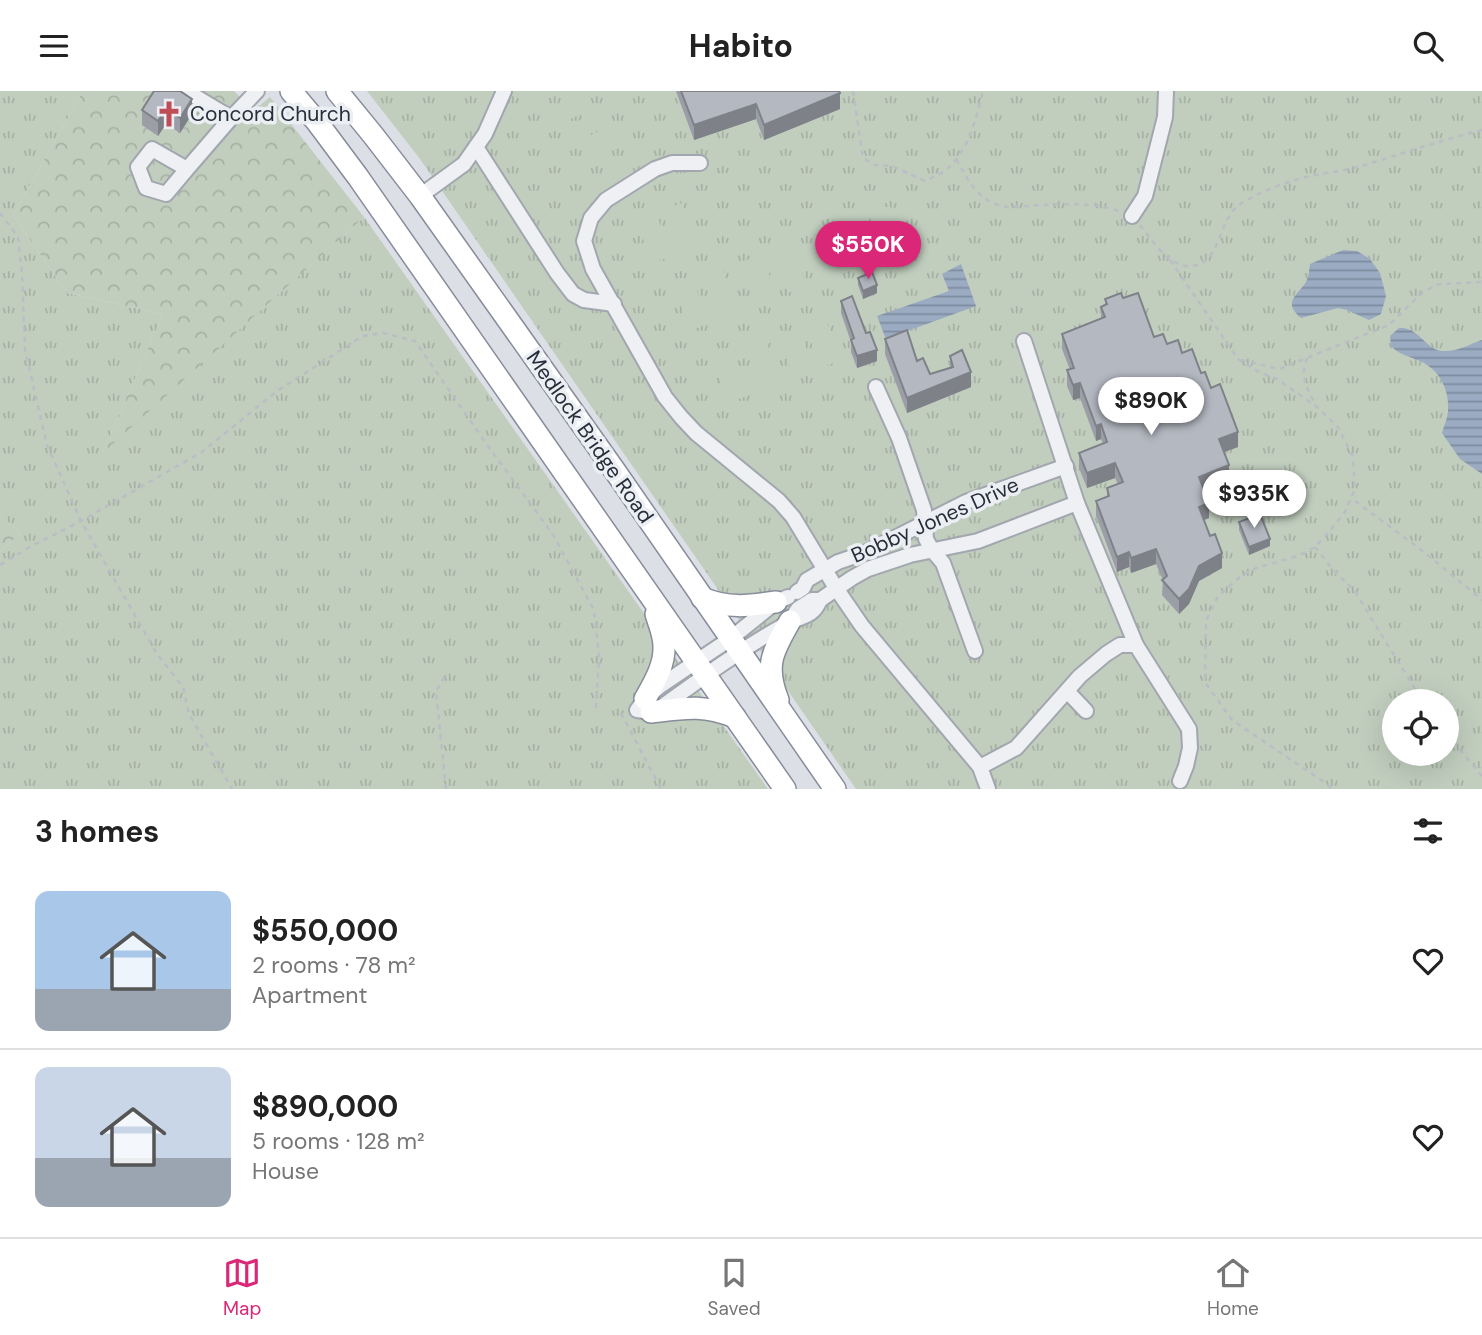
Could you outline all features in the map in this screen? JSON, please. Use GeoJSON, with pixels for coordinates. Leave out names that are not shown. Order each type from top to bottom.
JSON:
{"type":"FeatureCollection","features":[{"type":"Feature","properties":{"kind":"highway","name":"Medlock Bridge Road"},"geometry":{"type":"LineString","coordinates":[[291,91],[358,177],[785,789]]}},
{"type":"Feature","properties":{"kind":"highway","name":"Medlock Bridge Road"},"geometry":{"type":"LineString","coordinates":[[337,91],[421,197],[835,789]]}},
{"type":"Feature","properties":{"kind":"highway"},"geometry":{"type":"LineString","coordinates":[[702,598],[715,603],[744,607],[792,593]]}},
{"type":"Feature","properties":{"kind":"highway"},"geometry":{"type":"LineString","coordinates":[[650,595],[665,648],[648,705],[705,708],[735,717]]}},
{"type":"Feature","properties":{"kind":"highway"},"geometry":{"type":"LineString","coordinates":[[783,715],[775,693],[771,662],[776,645],[790,621]]}},
{"type":"Feature","properties":{"kind":"lane"},"geometry":{"type":"LineString","coordinates":[[187,91],[231,118]]}},
{"type":"Feature","properties":{"kind":"lane"},"geometry":{"type":"LineString","coordinates":[[187,169],[257,91]]}},
{"type":"Feature","properties":{"kind":"lane"},"geometry":{"type":"LineString","coordinates":[[421,197],[464,164],[485,134],[504,91]]}},
{"type":"Feature","properties":{"kind":"lane"},"geometry":{"type":"LineString","coordinates":[[1132,216],[1145,195],[1165,117],[1166,91]]}},
{"type":"Feature","properties":{"kind":"lane"},"geometry":{"type":"LineString","coordinates":[[476,147],[573,294],[592,302],[614,304]]}},
{"type":"Feature","properties":{"kind":"lane"},"geometry":{"type":"LineString","coordinates":[[700,163],[672,163],[655,169],[606,200],[591,218],[584,241],[593,269],[665,397],[696,433],[779,501],[793,517],[862,626],[980,767],[988,789]]}},
{"type":"Feature","properties":{"kind":"lane"},"geometry":{"type":"LineString","coordinates":[[1024,341],[1077,503],[1136,645],[1189,729],[1190,748],[1180,781]]}},
{"type":"Feature","properties":{"kind":"lane"},"geometry":{"type":"LineString","coordinates":[[876,387],[901,445],[924,510],[926,539],[943,563],[975,651]]}},
{"type":"Feature","properties":{"kind":"lane","name":"Bobby Jones Drive"},"geometry":{"type":"LineString","coordinates":[[648,705],[663,706],[701,668],[734,645],[792,593],[824,569],[867,552],[965,502],[1066,466]]}},
{"type":"Feature","properties":{"kind":"lane","name":"Bobby Jones Drive"},"geometry":{"type":"LineString","coordinates":[[734,645],[790,621],[798,610],[813,600],[820,600],[868,569],[888,561],[978,541],[1077,503]]}},
{"type":"Feature","properties":{"kind":"lane"},"geometry":{"type":"LineString","coordinates":[[790,621],[792,593]]}},
{"type":"Feature","properties":{"kind":"lane"},"geometry":{"type":"LineString","coordinates":[[980,767],[1016,748],[1080,676],[1106,654],[1121,645],[1136,645]]}},
{"type":"Feature","properties":{"kind":"lane"},"geometry":{"type":"LineString","coordinates":[[1067,691],[1086,711]]}},
{"type":"Feature","properties":{"kind":"path"},"geometry":{"type":"LineString","coordinates":[[853,91],[863,158],[875,165],[892,166],[925,181],[942,173],[954,163],[976,119],[983,91]]}},
{"type":"Feature","properties":{"kind":"path"},"geometry":{"type":"LineString","coordinates":[[1170,260],[1186,267],[1201,264],[1213,252],[1231,211],[1259,194],[1302,178],[1363,165],[1482,129]]}},
{"type":"Feature","properties":{"kind":"path"},"geometry":{"type":"LineString","coordinates":[[956,159],[980,195],[993,204],[1007,207],[1098,206],[1113,208],[1132,216],[1170,260],[1238,359],[1286,384],[1338,427],[1353,457],[1355,489],[1345,512],[1315,547],[1298,556],[1256,568],[1241,576],[1218,596],[1206,621],[1205,683],[1231,720],[1332,789]]}},
{"type":"Feature","properties":{"kind":"path"},"geometry":{"type":"LineString","coordinates":[[0,213],[18,237],[25,350],[47,445],[81,521],[157,655],[183,687],[189,714],[232,789]]}},
{"type":"Feature","properties":{"kind":"path"},"geometry":{"type":"LineString","coordinates":[[1238,359],[1279,369],[1389,325],[1423,292],[1439,284],[1482,282]]}},
{"type":"Feature","properties":{"kind":"path"},"geometry":{"type":"LineString","coordinates":[[0,565],[202,452],[277,391],[363,336],[383,333],[415,341],[552,533],[594,610],[599,657],[596,708]]}},
{"type":"Feature","properties":{"kind":"path"},"geometry":{"type":"LineString","coordinates":[[1307,357],[1303,369],[1305,385],[1317,407]]}},
{"type":"Feature","properties":{"kind":"path"},"geometry":{"type":"LineString","coordinates":[[1354,501],[1424,552],[1482,600]]}},
{"type":"Feature","properties":{"kind":"path"},"geometry":{"type":"LineString","coordinates":[[1315,547],[1333,570],[1354,590],[1415,689]]}},
{"type":"Feature","properties":{"kind":"path"},"geometry":{"type":"LineString","coordinates":[[446,674],[436,691],[446,789]]}},
{"type":"Feature","properties":{"kind":"path"},"geometry":{"type":"LineString","coordinates":[[621,713],[661,789]]}},
{"type":"Feature","properties":{"kind":"path"},"geometry":{"type":"LineString","coordinates":[[1459,746],[1482,776]]}},
{"type":"Feature","properties":{"kind":"green space"},"geometry":{"type":"Polygon","coordinates":[[[0,91],[83,91],[13,215],[67,293],[163,314],[103,452],[364,217],[768,789],[0,789],[0,551],[21,533],[0,515],[0,91]]]}},
{"type":"Feature","properties":{"kind":"green space"},"geometry":{"type":"Polygon","coordinates":[[[83,91],[234,91],[253,111],[270,97],[364,217],[102,454],[163,314],[67,293],[13,215],[83,91]]]}},
{"type":"Feature","properties":{"kind":"green space"},"geometry":{"type":"Polygon","coordinates":[[[367,91],[1482,91],[1482,789],[856,789],[420,159],[367,91]]]}},
{"type":"Feature","properties":{"kind":"green space"},"geometry":{"type":"Polygon","coordinates":[[[590,97],[594,108],[570,119],[566,108],[590,97]]]}},
{"type":"Feature","properties":{"kind":"green space"},"geometry":{"type":"Polygon","coordinates":[[[597,113],[602,124],[578,134],[573,123],[597,113]]]}},
{"type":"Feature","properties":{"kind":"green space"},"geometry":{"type":"Polygon","coordinates":[[[604,129],[609,141],[585,151],[580,140],[604,129]]]}},
{"type":"Feature","properties":{"kind":"green space"},"geometry":{"type":"Polygon","coordinates":[[[682,203],[698,246],[678,253],[662,210],[682,203]]]}},
{"type":"Feature","properties":{"kind":"green space"},"geometry":{"type":"Polygon","coordinates":[[[890,206],[906,248],[886,256],[870,213],[890,206]]]}},
{"type":"Feature","properties":{"kind":"green space"},"geometry":{"type":"Polygon","coordinates":[[[656,213],[672,256],[652,263],[636,220],[656,213]]]}},
{"type":"Feature","properties":{"kind":"green space"},"geometry":{"type":"Polygon","coordinates":[[[861,216],[877,259],[857,266],[842,224],[861,216]]]}},
{"type":"Feature","properties":{"kind":"green space"},"geometry":{"type":"Polygon","coordinates":[[[827,231],[840,264],[825,270],[812,237],[827,231]]]}},
{"type":"Feature","properties":{"kind":"green space"},"geometry":{"type":"Polygon","coordinates":[[[791,243],[807,286],[788,293],[772,251],[791,243]]]}},
{"type":"Feature","properties":{"kind":"green space"},"geometry":{"type":"Polygon","coordinates":[[[762,254],[777,297],[758,304],[742,262],[762,254]]]}},
{"type":"Feature","properties":{"kind":"green space"},"geometry":{"type":"Polygon","coordinates":[[[722,269],[738,312],[719,319],[703,277],[722,269]]]}},
{"type":"Feature","properties":{"kind":"green space"},"geometry":{"type":"Polygon","coordinates":[[[693,280],[709,323],[690,331],[674,287],[693,280]]]}},
{"type":"Feature","properties":{"kind":"green space"},"geometry":{"type":"Polygon","coordinates":[[[825,317],[841,360],[821,368],[805,325],[825,317]]]}},
{"type":"Feature","properties":{"kind":"green space"},"geometry":{"type":"Polygon","coordinates":[[[798,328],[814,371],[794,378],[778,335],[798,328]]]}},
{"type":"Feature","properties":{"kind":"green space"},"geometry":{"type":"Polygon","coordinates":[[[766,340],[781,383],[761,390],[746,347],[766,340]]]}},
{"type":"Feature","properties":{"kind":"green space"},"geometry":{"type":"Polygon","coordinates":[[[733,353],[749,395],[729,403],[713,360],[733,353]]]}},
{"type":"Feature","properties":{"kind":"green space"},"geometry":{"type":"Polygon","coordinates":[[[0,515],[21,533],[0,551],[0,515]]]}},
{"type":"Feature","properties":{"kind":"water"},"geometry":{"type":"Polygon","coordinates":[[[1343,250],[1357,251],[1370,259],[1380,273],[1386,296],[1381,314],[1369,320],[1338,308],[1301,318],[1292,308],[1292,303],[1306,282],[1310,264],[1343,250]]]}},
{"type":"Feature","properties":{"kind":"water"},"geometry":{"type":"Polygon","coordinates":[[[961,264],[976,306],[891,337],[887,342],[877,316],[949,291],[942,274],[961,264]]]}},
{"type":"Feature","properties":{"kind":"water"},"geometry":{"type":"Polygon","coordinates":[[[1399,328],[1412,331],[1431,347],[1443,351],[1458,349],[1482,340],[1482,474],[1460,459],[1442,433],[1448,415],[1448,404],[1445,389],[1438,376],[1427,365],[1391,346],[1390,336],[1399,328]]]}},
{"type":"Feature","properties":{"kind":"building"},"geometry":{"type":"Polygon","coordinates":[[[154,91],[180,91],[192,99],[180,118],[166,109],[158,121],[142,110],[154,91]]]}},
{"type":"Feature","properties":{"kind":"building"},"geometry":{"type":"Polygon","coordinates":[[[681,91],[840,93],[764,125],[756,104],[694,125],[681,91]]]}},
{"type":"Feature","properties":{"kind":"building"},"geometry":{"type":"Polygon","coordinates":[[[872,272],[877,285],[863,291],[858,278],[872,272]]]}},
{"type":"Feature","properties":{"kind":"building"},"geometry":{"type":"Polygon","coordinates":[[[1121,293],[1123,298],[1138,293],[1154,337],[1163,334],[1167,344],[1178,340],[1182,353],[1192,349],[1201,373],[1205,372],[1211,388],[1220,384],[1238,432],[1219,439],[1229,465],[1199,477],[1209,503],[1199,507],[1210,536],[1215,534],[1222,553],[1199,566],[1189,589],[1179,599],[1162,580],[1167,576],[1156,549],[1131,558],[1129,552],[1117,557],[1096,501],[1109,496],[1107,488],[1123,482],[1115,463],[1087,473],[1079,453],[1107,442],[1101,424],[1096,426],[1080,383],[1073,385],[1067,370],[1074,368],[1062,334],[1105,317],[1101,307],[1107,304],[1105,299],[1121,293]]]}},
{"type":"Feature","properties":{"kind":"building"},"geometry":{"type":"Polygon","coordinates":[[[852,296],[866,333],[870,332],[877,350],[857,356],[851,340],[854,338],[841,301],[852,296]]]}},
{"type":"Feature","properties":{"kind":"building"},"geometry":{"type":"Polygon","coordinates":[[[907,330],[917,361],[923,358],[930,374],[953,367],[950,356],[962,350],[971,372],[907,398],[885,339],[907,330]]]}},
{"type":"Feature","properties":{"kind":"building"},"geometry":{"type":"Polygon","coordinates":[[[1260,514],[1270,539],[1249,547],[1239,522],[1260,514]]]}},
{"type":"Feature","properties":{"kind":"place","name":"Concord Church"},"geometry":{"type":"Point","coordinates":[169,114]}}]}
